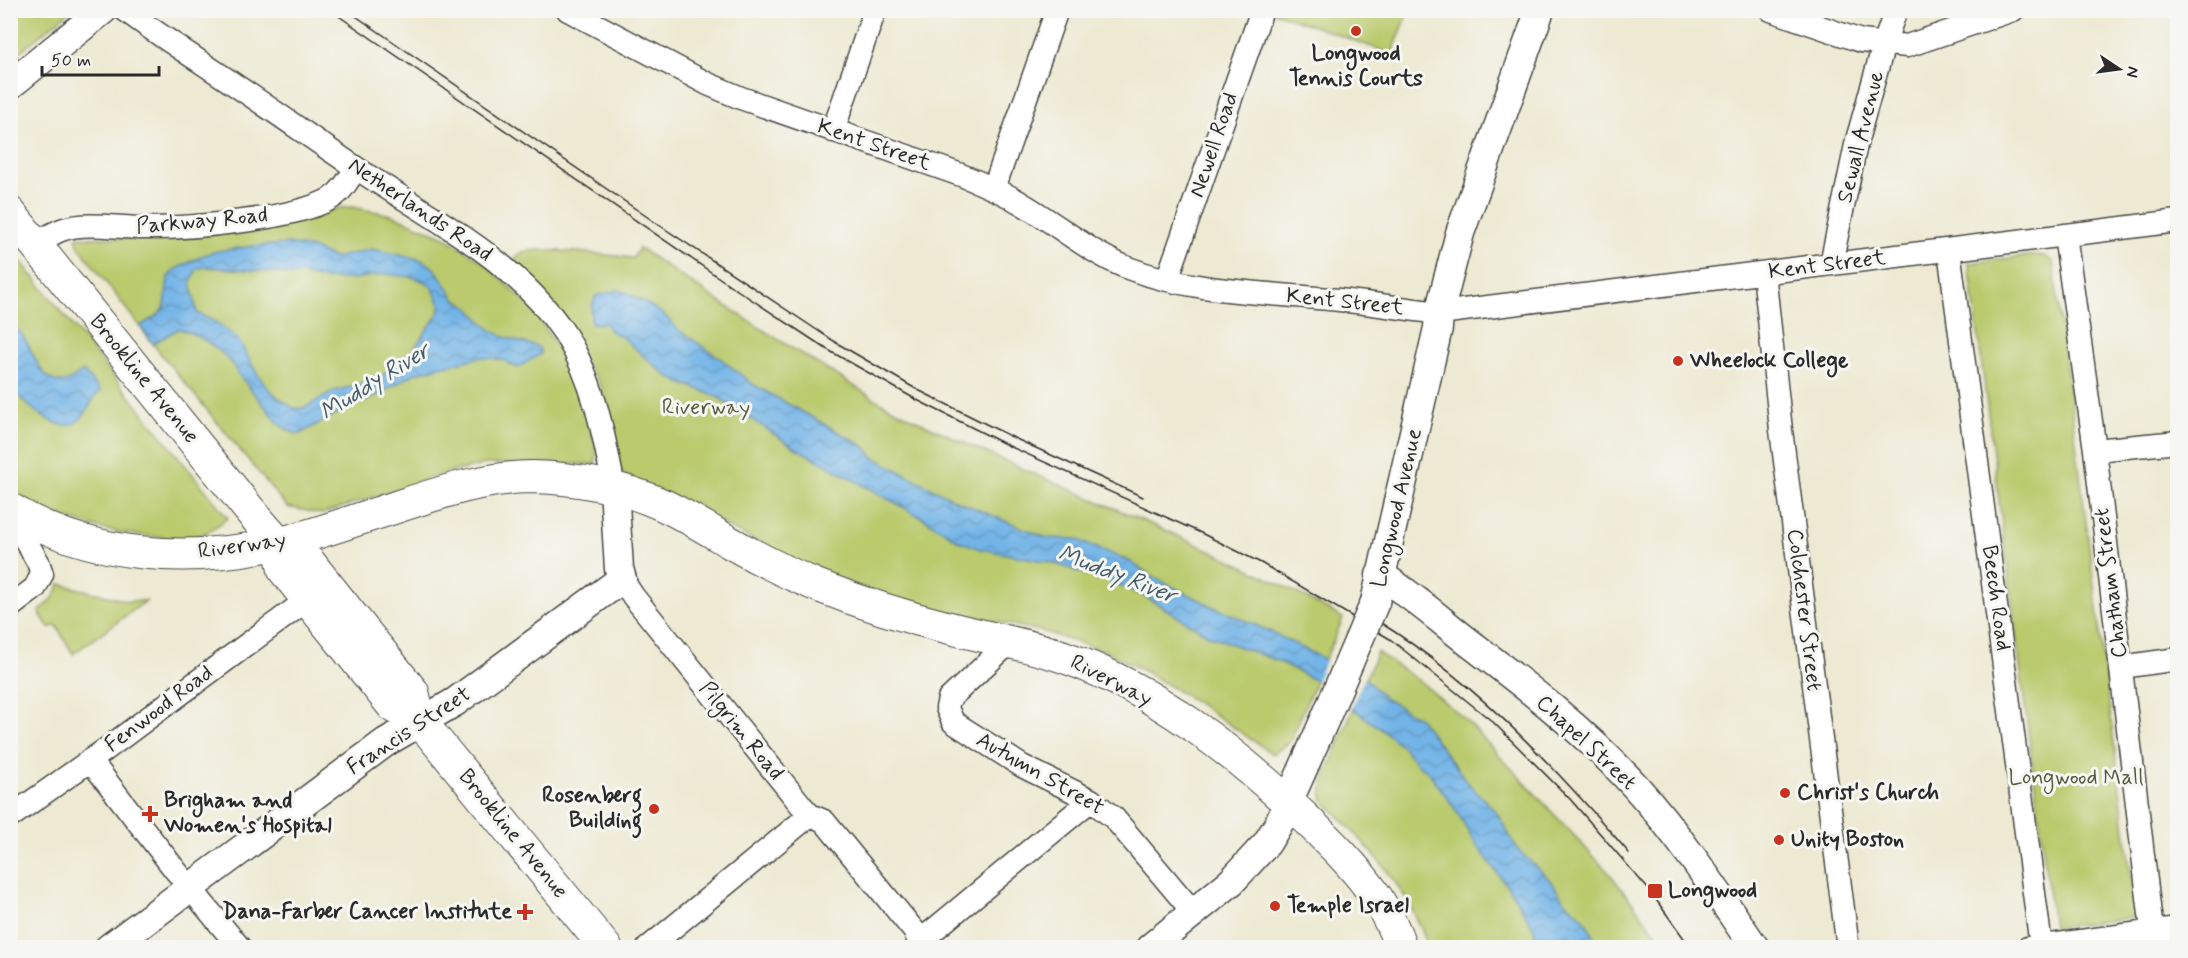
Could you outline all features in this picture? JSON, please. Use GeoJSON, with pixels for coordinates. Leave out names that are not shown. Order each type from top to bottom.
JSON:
{"type":"FeatureCollection","features":[{"type":"Feature","properties":{"kind":"highway","name":"Brookline Avenue"},"geometry":{"type":"LineString","coordinates":[[10,213],[279,543],[310,563],[413,692],[420,720]]}},
{"type":"Feature","properties":{"kind":"highway","name":"Riverway"},"geometry":{"type":"LineString","coordinates":[[10,511],[60,534],[87,543],[151,554],[200,553],[279,543],[447,491],[502,479],[550,478],[642,496],[665,506],[755,557],[823,588],[949,628],[1062,656],[1095,669],[1130,687],[1228,752],[1287,802],[1343,856],[1370,888],[1388,917],[1401,948]]}},
{"type":"Feature","properties":{"kind":"highway","name":"Brookline Avenue"},"geometry":{"type":"LineString","coordinates":[[279,543],[284,570],[307,600],[393,706],[420,720],[606,948]]}},
{"type":"Feature","properties":{"kind":"main road"},"geometry":{"type":"LineString","coordinates":[[10,85],[103,10]]}},
{"type":"Feature","properties":{"kind":"main road","name":"Longwood Avenue"},"geometry":{"type":"LineString","coordinates":[[1156,946],[1231,882],[1260,851],[1278,825],[1325,719],[1378,589],[1438,328],[1439,313],[1460,232],[1540,10]]}},
{"type":"Feature","properties":{"kind":"main road","name":"Pilgrim Road"},"geometry":{"type":"LineString","coordinates":[[614,489],[619,569],[622,579]]}},
{"type":"Feature","properties":{"kind":"main road","name":"Francis Street"},"geometry":{"type":"LineString","coordinates":[[109,948],[386,742],[420,720],[456,702],[622,579]]}},
{"type":"Feature","properties":{"kind":"main road","name":"Chapel Street"},"geometry":{"type":"LineString","coordinates":[[1378,589],[1407,592],[1567,720],[1635,786],[1670,828],[1755,948]]}},
{"type":"Feature","properties":{"kind":"street","name":"Netherlands Road"},"geometry":{"type":"LineString","coordinates":[[125,10],[505,267],[551,315],[576,353],[593,395],[605,438],[614,489]]}},
{"type":"Feature","properties":{"kind":"street","name":"Kent Street"},"geometry":{"type":"LineString","coordinates":[[568,10],[708,84],[741,98],[994,188],[1111,260],[1167,280],[1240,291],[1338,300],[1439,313],[2178,221]]}},
{"type":"Feature","properties":{"kind":"street"},"geometry":{"type":"LineString","coordinates":[[833,131],[875,10]]}},
{"type":"Feature","properties":{"kind":"street"},"geometry":{"type":"LineString","coordinates":[[994,188],[1057,10]]}},
{"type":"Feature","properties":{"kind":"street","name":"Newell Road"},"geometry":{"type":"LineString","coordinates":[[1167,280],[1262,10]]}},
{"type":"Feature","properties":{"kind":"street"},"geometry":{"type":"LineString","coordinates":[[1771,10],[1861,41],[1907,46],[2013,10]]}},
{"type":"Feature","properties":{"kind":"street","name":"Sewall Avenue"},"geometry":{"type":"LineString","coordinates":[[1831,264],[1857,140],[1896,10]]}},
{"type":"Feature","properties":{"kind":"street","name":"Parkway Road"},"geometry":{"type":"LineString","coordinates":[[35,244],[67,228],[151,228],[203,225],[305,209],[330,199],[338,193],[356,168]]}},
{"type":"Feature","properties":{"kind":"street","name":"Chatham Street"},"geometry":{"type":"LineString","coordinates":[[2065,235],[2095,450],[2152,932]]}},
{"type":"Feature","properties":{"kind":"street","name":"Beech Road"},"geometry":{"type":"LineString","coordinates":[[1949,250],[2034,947]]}},
{"type":"Feature","properties":{"kind":"street","name":"Colchester Street"},"geometry":{"type":"LineString","coordinates":[[1764,273],[1781,430],[1848,948]]}},
{"type":"Feature","properties":{"kind":"street"},"geometry":{"type":"LineString","coordinates":[[2095,450],[2178,442]]}},
{"type":"Feature","properties":{"kind":"street"},"geometry":{"type":"LineString","coordinates":[[10,511],[38,562],[42,574],[35,588],[10,607]]}},
{"type":"Feature","properties":{"kind":"street","name":"Pilgrim Road"},"geometry":{"type":"LineString","coordinates":[[622,579],[633,596],[810,815],[824,821],[915,932],[920,945]]}},
{"type":"Feature","properties":{"kind":"street","name":"Fenwood Road"},"geometry":{"type":"LineString","coordinates":[[10,817],[307,600]]}},
{"type":"Feature","properties":{"kind":"street","name":"Autumn Street"},"geometry":{"type":"LineString","coordinates":[[1010,642],[950,699],[947,708],[953,722],[1022,766],[1091,800],[1114,818],[1194,912]]}},
{"type":"Feature","properties":{"kind":"street"},"geometry":{"type":"LineString","coordinates":[[2121,667],[2178,659]]}},
{"type":"Feature","properties":{"kind":"street"},"geometry":{"type":"LineString","coordinates":[[90,760],[240,948]]}},
{"type":"Feature","properties":{"kind":"street"},"geometry":{"type":"LineString","coordinates":[[920,945],[1091,800]]}},
{"type":"Feature","properties":{"kind":"street"},"geometry":{"type":"LineString","coordinates":[[648,948],[810,815]]}},
{"type":"Feature","properties":{"kind":"street"},"geometry":{"type":"LineString","coordinates":[[2034,947],[2178,928]]}},
{"type":"Feature","properties":{"kind":"green space"},"geometry":{"type":"Polygon","coordinates":[[[11,10],[70,10],[70,11],[11,59],[11,10]]]}},
{"type":"Feature","properties":{"kind":"green space","name":"Longwood Tennis Courts"},"geometry":{"type":"Polygon","coordinates":[[[1274,10],[1409,11],[1392,54],[1274,12],[1274,10]]]}},
{"type":"Feature","properties":{"kind":"green space"},"geometry":{"type":"Polygon","coordinates":[[[352,207],[392,215],[445,237],[482,261],[535,311],[563,357],[585,406],[597,452],[595,464],[486,464],[443,474],[322,514],[287,507],[160,353],[79,247],[76,237],[134,239],[186,237],[352,207]]]}},
{"type":"Feature","properties":{"kind":"green space"},"geometry":{"type":"Polygon","coordinates":[[[10,248],[228,518],[208,532],[196,537],[139,535],[101,529],[64,517],[11,491],[10,248]]]}},
{"type":"Feature","properties":{"kind":"green space","name":"Riverway"},"geometry":{"type":"Polygon","coordinates":[[[639,248],[778,340],[884,404],[998,458],[1230,560],[1343,618],[1290,742],[1273,754],[1193,700],[1137,667],[1102,650],[1041,631],[898,601],[817,572],[621,473],[608,407],[599,382],[512,262],[521,253],[531,250],[633,258],[639,248]]]}},
{"type":"Feature","properties":{"kind":"green space","name":"Longwood Mall"},"geometry":{"type":"Polygon","coordinates":[[[2045,256],[2053,262],[2136,917],[2053,928],[1969,263],[2045,256]]]}},
{"type":"Feature","properties":{"kind":"green space"},"geometry":{"type":"Polygon","coordinates":[[[60,584],[127,601],[146,601],[73,654],[56,625],[49,628],[39,612],[54,597],[60,584]]]}},
{"type":"Feature","properties":{"kind":"green space"},"geometry":{"type":"Polygon","coordinates":[[[1377,652],[1422,683],[1466,720],[1610,874],[1667,947],[1428,947],[1420,925],[1397,885],[1369,849],[1322,799],[1323,781],[1377,652]]]}},
{"type":"Feature","properties":{"kind":"water","name":"Muddy River"},"geometry":{"type":"Polygon","coordinates":[[[289,244],[312,248],[334,258],[372,249],[419,259],[436,270],[456,300],[470,309],[494,332],[506,338],[539,347],[541,354],[517,368],[503,360],[481,357],[414,374],[300,434],[293,433],[280,425],[221,352],[194,335],[178,329],[153,344],[140,326],[158,315],[165,306],[168,277],[174,270],[206,254],[253,246],[289,244]],[[205,267],[197,269],[191,282],[197,313],[217,323],[238,339],[268,388],[294,408],[304,408],[334,391],[383,375],[394,363],[413,350],[440,311],[440,304],[432,287],[411,277],[385,274],[353,279],[322,279],[303,274],[289,275],[205,267]]]}},
{"type":"Feature","properties":{"kind":"water","name":"Muddy River"},"geometry":{"type":"Polygon","coordinates":[[[618,290],[664,315],[679,330],[754,385],[865,447],[873,457],[955,500],[1047,538],[1076,539],[1129,561],[1153,577],[1271,632],[1368,681],[1384,698],[1418,717],[1469,784],[1497,813],[1518,850],[1549,879],[1564,900],[1584,918],[1599,947],[1537,947],[1534,929],[1512,893],[1476,844],[1428,771],[1417,764],[1403,747],[1386,733],[1314,680],[1280,662],[1208,635],[1146,597],[1115,583],[1049,562],[980,549],[957,540],[928,521],[794,447],[719,398],[680,383],[664,374],[622,337],[610,331],[606,324],[591,323],[595,296],[618,290]]]}},
{"type":"Feature","properties":{"kind":"water"},"geometry":{"type":"Polygon","coordinates":[[[11,322],[24,338],[41,369],[52,380],[67,381],[83,371],[100,391],[78,421],[70,425],[61,425],[51,421],[33,409],[11,389],[11,322]]]}},
{"type":"Feature","properties":{"kind":"pier"},"geometry":{"type":"Polygon","coordinates":[[[1327,657],[1365,676],[1350,711],[1315,684],[1327,657]]]}},
{"type":"Feature","properties":{"kind":"tram line"},"geometry":{"type":"LineString","coordinates":[[330,10],[828,350],[917,400],[1009,446],[1201,533],[1261,563],[1390,639],[1493,722],[1570,799],[1649,890],[1691,948]]}},
{"type":"Feature","properties":{"kind":"tram line"},"geometry":{"type":"LineString","coordinates":[[347,10],[659,225],[835,342],[916,389],[1014,438],[1143,497]]}},
{"type":"Feature","properties":{"kind":"tram line"},"geometry":{"type":"LineString","coordinates":[[1361,611],[1436,661],[1505,720],[1569,785],[1629,853]]}},
{"type":"Feature","properties":{"kind":"place","name":"Longwood Tennis Courts"},"geometry":{"type":"Point","coordinates":[1356,31]}},
{"type":"Feature","properties":{"kind":"place","name":"Wheelock College"},"geometry":{"type":"Point","coordinates":[1678,361]}},
{"type":"Feature","properties":{"kind":"place","name":"Christ's Church"},"geometry":{"type":"Point","coordinates":[1785,793]}},
{"type":"Feature","properties":{"kind":"place","name":"Rosenberg Building"},"geometry":{"type":"Point","coordinates":[654,809]}},
{"type":"Feature","properties":{"kind":"place","name":"Brigham and Women's Hospital"},"geometry":{"type":"Point","coordinates":[150,814]}},
{"type":"Feature","properties":{"kind":"place","name":"Unity Boston"},"geometry":{"type":"Point","coordinates":[1779,840]}},
{"type":"Feature","properties":{"kind":"place","name":"Longwood"},"geometry":{"type":"Point","coordinates":[1655,891]}},
{"type":"Feature","properties":{"kind":"place","name":"Temple Israel"},"geometry":{"type":"Point","coordinates":[1275,906]}},
{"type":"Feature","properties":{"kind":"place","name":"Dana-Farber Cancer Institute"},"geometry":{"type":"Point","coordinates":[525,912]}}]}
